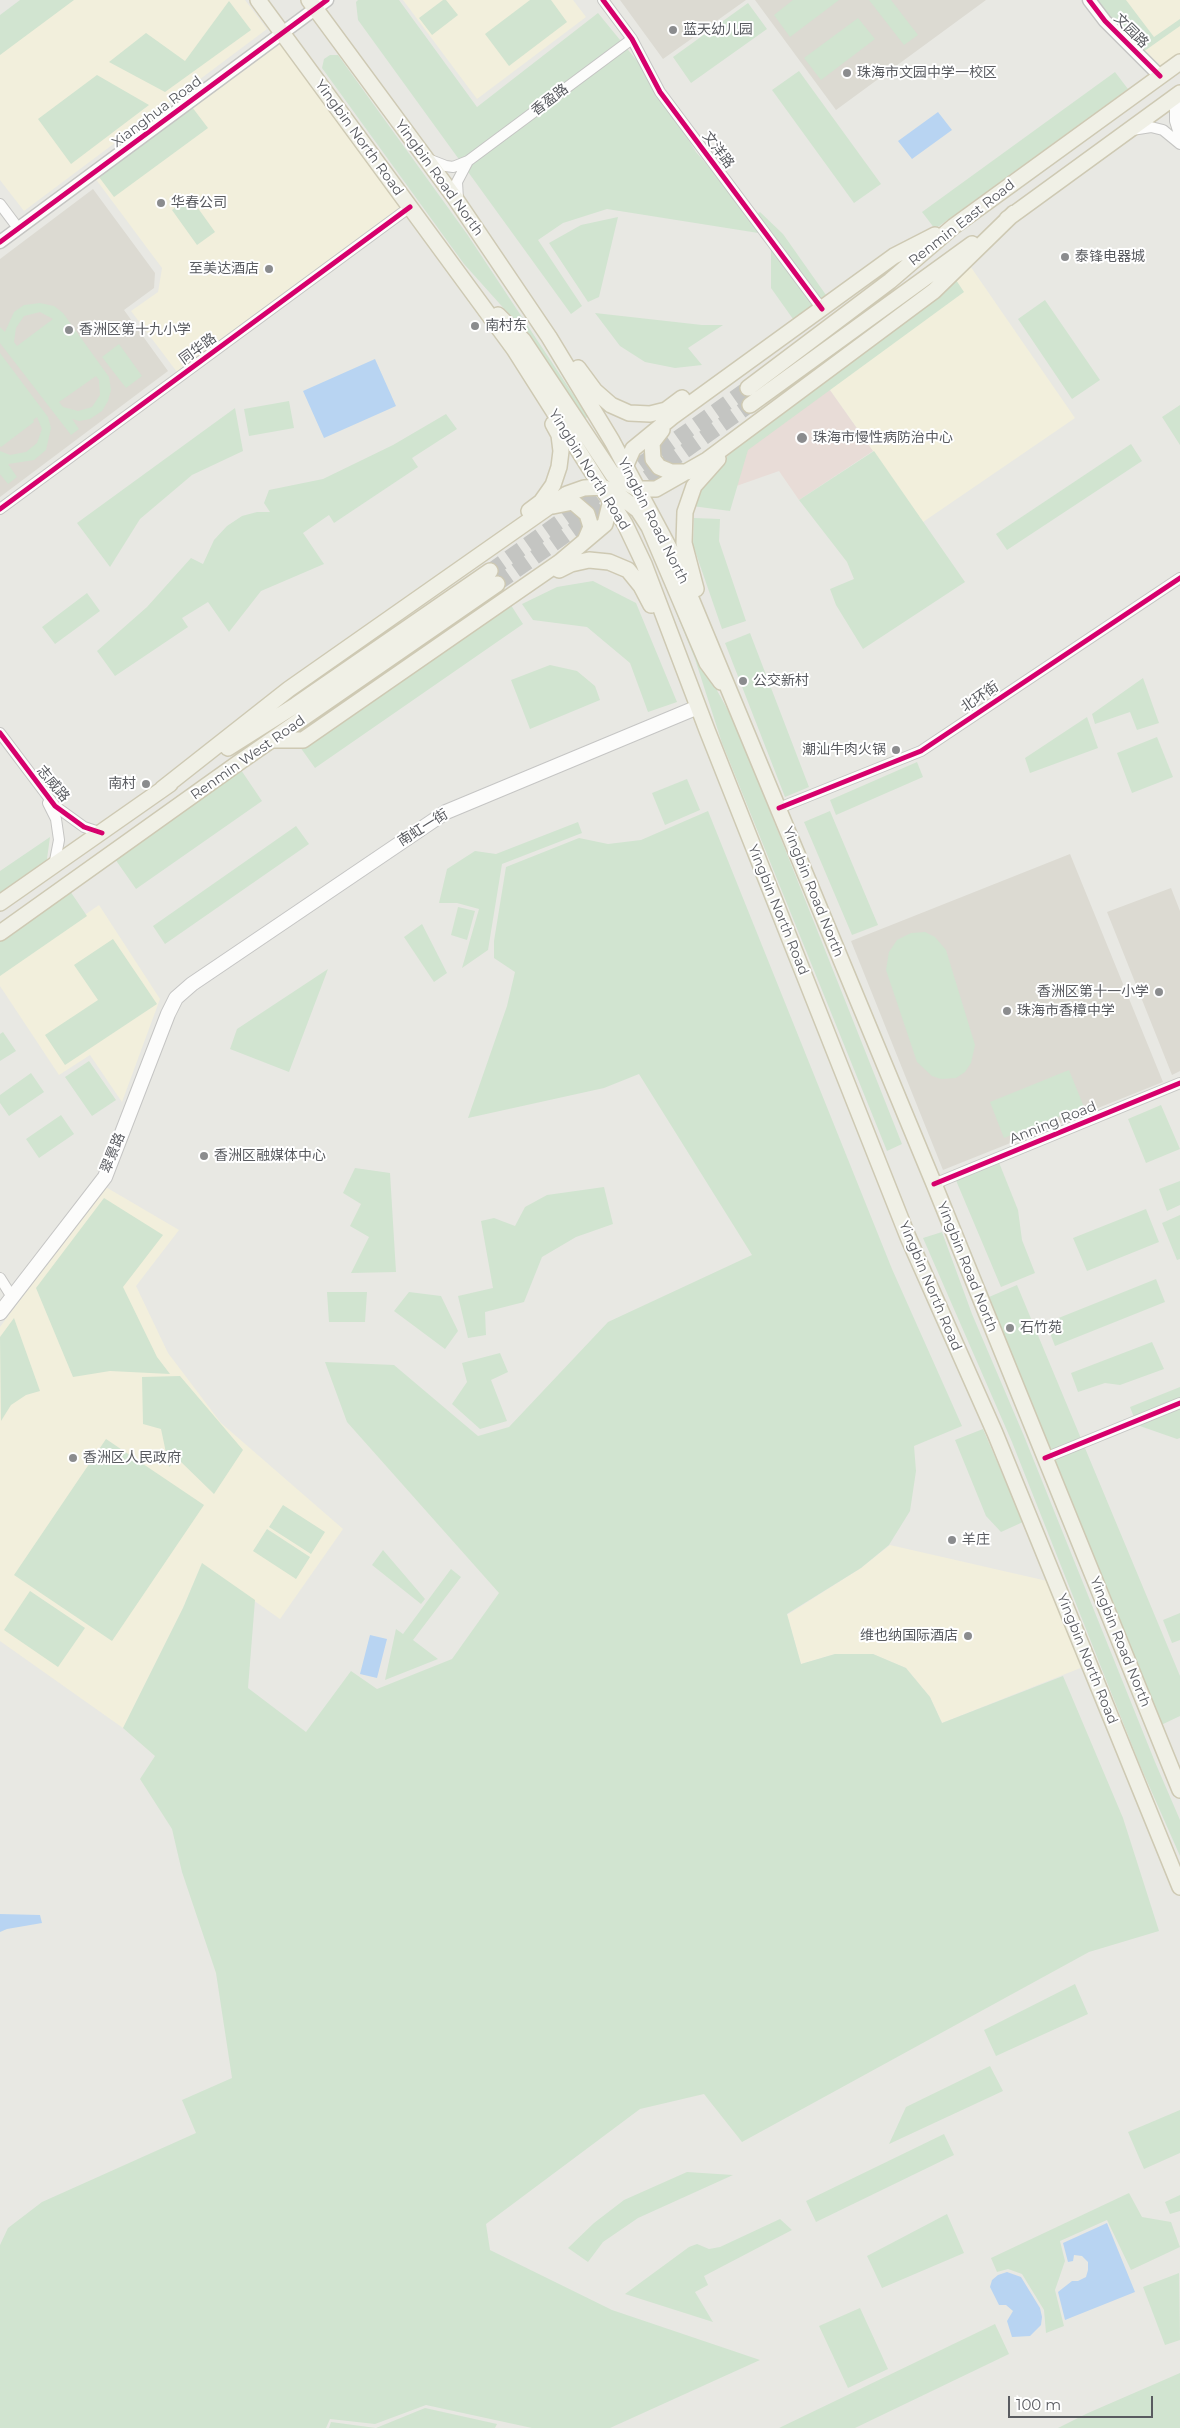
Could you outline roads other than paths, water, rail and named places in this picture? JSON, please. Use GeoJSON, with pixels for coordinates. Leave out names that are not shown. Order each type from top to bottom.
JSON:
{"type":"FeatureCollection","features":[{"type":"Feature","properties":{"kind":"main road","name":"Yingbin North Road"},"geometry":{"type":"LineString","coordinates":[[258,0],[514,349],[619,486],[625,524],[644,564],[698,707],[908,1237],[995,1433],[1180,1887]]}},
{"type":"Feature","properties":{"kind":"main road","name":"Yingbin Road North"},"geometry":{"type":"LineString","coordinates":[[317,3],[463,209],[549,337],[612,441],[619,486],[673,555],[934,1184],[1180,1790]]}},
{"type":"Feature","properties":{"kind":"main road","name":"Renmin East Road"},"geometry":{"type":"LineString","coordinates":[[748,388],[890,281],[954,226],[1180,62]]}},
{"type":"Feature","properties":{"kind":"main road","name":"Renmin East Road"},"geometry":{"type":"LineString","coordinates":[[750,405],[1178,94]]}},
{"type":"Feature","properties":{"kind":"main road"},"geometry":{"type":"LineString","coordinates":[[162,789],[289,689],[567,494],[584,488],[619,486],[656,490],[688,472],[934,291],[1014,213]]}},
{"type":"Feature","properties":{"kind":"main road"},"geometry":{"type":"LineString","coordinates":[[272,740],[302,740],[584,544],[605,524],[633,449],[672,417],[894,256],[954,226]]}},
{"type":"Feature","properties":{"kind":"main road"},"geometry":{"type":"LineString","coordinates":[[505,272],[595,391],[611,405],[629,412],[650,414],[666,410],[734,362],[771,346]]}},
{"type":"Feature","properties":{"kind":"main road"},"geometry":{"type":"LineString","coordinates":[[467,285],[524,340],[619,486],[649,527],[707,663],[733,697]]}},
{"type":"Feature","properties":{"kind":"main road"},"geometry":{"type":"LineString","coordinates":[[420,597],[472,552],[541,502],[553,484],[560,459],[559,435],[514,349]]}},
{"type":"Feature","properties":{"kind":"main road"},"geometry":{"type":"LineString","coordinates":[[672,417],[652,443],[653,459],[659,467],[671,472],[688,472]]}},
{"type":"Feature","properties":{"kind":"main road"},"geometry":{"type":"LineString","coordinates":[[700,618],[696,589],[684,543],[685,512],[694,486],[754,425]]}},
{"type":"Feature","properties":{"kind":"main road"},"geometry":{"type":"LineString","coordinates":[[550,507],[573,502],[587,514],[592,527],[584,544]]}},
{"type":"Feature","properties":{"kind":"main road"},"geometry":{"type":"LineString","coordinates":[[506,600],[571,564],[589,560],[609,562],[628,570],[641,586],[678,655]]}},
{"type":"Feature","properties":{"kind":"main road","name":"Renmin West Road"},"geometry":{"type":"LineString","coordinates":[[0,903],[162,789],[494,578],[272,740],[0,933]]}},
{"type":"Feature","properties":{"kind":"main road","name":"南虹一街"},"geometry":{"type":"LineString","coordinates":[[176,998],[198,980],[446,812],[698,707]]}},
{"type":"Feature","properties":{"kind":"main road","name":"翠景路"},"geometry":{"type":"LineString","coordinates":[[0,1313],[104,1177],[176,998]]}},
{"type":"Feature","properties":{"kind":"street","name":"文洋路"},"geometry":{"type":"LineString","coordinates":[[603,0],[632,39],[660,92],[822,309]]}},
{"type":"Feature","properties":{"kind":"street","name":"文园路"},"geometry":{"type":"LineString","coordinates":[[1089,0],[1105,21],[1160,76]]}},
{"type":"Feature","properties":{"kind":"street","name":"Xianghua Road"},"geometry":{"type":"LineString","coordinates":[[0,242],[282,33],[317,3]]}},
{"type":"Feature","properties":{"kind":"street","name":"香盈路"},"geometry":{"type":"LineString","coordinates":[[468,162],[632,39]]}},
{"type":"Feature","properties":{"kind":"street"},"geometry":{"type":"LineString","coordinates":[[1178,94],[1175,121],[1180,138]]}},
{"type":"Feature","properties":{"kind":"street"},"geometry":{"type":"LineString","coordinates":[[1127,132],[1143,128],[1158,128],[1168,132],[1180,144]]}},
{"type":"Feature","properties":{"kind":"street"},"geometry":{"type":"LineString","coordinates":[[423,155],[433,162],[446,166],[468,162]]}},
{"type":"Feature","properties":{"kind":"street"},"geometry":{"type":"LineString","coordinates":[[463,209],[458,199],[457,182],[468,162]]}},
{"type":"Feature","properties":{"kind":"street"},"geometry":{"type":"LineString","coordinates":[[0,204],[18,228]]}},
{"type":"Feature","properties":{"kind":"street","name":"同华路"},"geometry":{"type":"LineString","coordinates":[[0,509],[410,207]]}},
{"type":"Feature","properties":{"kind":"street","name":"北环街"},"geometry":{"type":"LineString","coordinates":[[779,808],[921,750],[1180,578]]}},
{"type":"Feature","properties":{"kind":"street","name":"志威路"},"geometry":{"type":"LineString","coordinates":[[0,733],[43,793],[55,806],[75,822],[102,833]]}},
{"type":"Feature","properties":{"kind":"street","name":"志威路"},"geometry":{"type":"LineString","coordinates":[[43,793],[56,819],[59,840],[54,866]]}},
{"type":"Feature","properties":{"kind":"street","name":"Anning Road"},"geometry":{"type":"LineString","coordinates":[[934,1184],[1180,1083]]}},
{"type":"Feature","properties":{"kind":"street"},"geometry":{"type":"LineString","coordinates":[[0,1278],[12,1297]]}},
{"type":"Feature","properties":{"kind":"street"},"geometry":{"type":"LineString","coordinates":[[1045,1458],[1180,1403]]}},
{"type":"Feature","properties":{"kind":"water"},"geometry":{"type":"Polygon","coordinates":[[[938,112],[952,130],[912,159],[898,141],[938,112]]]}},
{"type":"Feature","properties":{"kind":"water"},"geometry":{"type":"Polygon","coordinates":[[[375,359],[396,406],[324,438],[303,391],[375,359]]]}},
{"type":"Feature","properties":{"kind":"water"},"geometry":{"type":"Polygon","coordinates":[[[370,1635],[387,1639],[377,1678],[360,1674],[370,1635]]]}},
{"type":"Feature","properties":{"kind":"water"},"geometry":{"type":"Polygon","coordinates":[[[0,1914],[40,1915],[42,1923],[0,1932],[0,1914]]]}},
{"type":"Feature","properties":{"kind":"water"},"geometry":{"type":"Polygon","coordinates":[[[1107,2223],[1135,2292],[1065,2320],[1058,2292],[1072,2281],[1078,2281],[1086,2277],[1088,2262],[1082,2256],[1074,2255],[1073,2261],[1068,2262],[1063,2243],[1107,2223]]]}},
{"type":"Feature","properties":{"kind":"water"},"geometry":{"type":"Polygon","coordinates":[[[1007,2272],[1021,2277],[1040,2308],[1041,2325],[1030,2336],[1012,2337],[1007,2321],[1013,2311],[1006,2305],[999,2305],[990,2287],[992,2280],[998,2275],[1007,2272]]]}},
{"type":"Feature","properties":{"kind":"tunnel"},"geometry":{"type":"LineString","coordinates":[[490,571],[748,388]]}},
{"type":"Feature","properties":{"kind":"tunnel"},"geometry":{"type":"LineString","coordinates":[[497,584],[750,405]]}},
{"type":"Feature","properties":{"kind":"place","name":"蓝天幼儿园"},"geometry":{"type":"Point","coordinates":[673,30]}},
{"type":"Feature","properties":{"kind":"place","name":"珠海市文园中学一校区"},"geometry":{"type":"Point","coordinates":[847,73]}},
{"type":"Feature","properties":{"kind":"place","name":"华春公司"},"geometry":{"type":"Point","coordinates":[161,203]}},
{"type":"Feature","properties":{"kind":"place","name":"泰锋电器城"},"geometry":{"type":"Point","coordinates":[1065,257]}},
{"type":"Feature","properties":{"kind":"place","name":"至美达酒店"},"geometry":{"type":"Point","coordinates":[269,269]}},
{"type":"Feature","properties":{"kind":"place","name":"南村东"},"geometry":{"type":"Point","coordinates":[475,326]}},
{"type":"Feature","properties":{"kind":"place","name":"香洲区第十九小学"},"geometry":{"type":"Point","coordinates":[69,330]}},
{"type":"Feature","properties":{"kind":"place","name":"珠海市慢性病防治中心"},"geometry":{"type":"Point","coordinates":[802,438]}},
{"type":"Feature","properties":{"kind":"place","name":"公交新村"},"geometry":{"type":"Point","coordinates":[743,681]}},
{"type":"Feature","properties":{"kind":"place","name":"潮汕牛肉火锅"},"geometry":{"type":"Point","coordinates":[896,750]}},
{"type":"Feature","properties":{"kind":"place","name":"南村"},"geometry":{"type":"Point","coordinates":[146,784]}},
{"type":"Feature","properties":{"kind":"place","name":"香洲区第十一小学"},"geometry":{"type":"Point","coordinates":[1159,992]}},
{"type":"Feature","properties":{"kind":"place","name":"珠海市香樟中学"},"geometry":{"type":"Point","coordinates":[1007,1011]}},
{"type":"Feature","properties":{"kind":"place","name":"香洲区融媒体中心"},"geometry":{"type":"Point","coordinates":[204,1156]}},
{"type":"Feature","properties":{"kind":"place","name":"石竹苑"},"geometry":{"type":"Point","coordinates":[1010,1328]}},
{"type":"Feature","properties":{"kind":"place","name":"香洲区人民政府"},"geometry":{"type":"Point","coordinates":[73,1458]}},
{"type":"Feature","properties":{"kind":"place","name":"羊庄"},"geometry":{"type":"Point","coordinates":[952,1540]}},
{"type":"Feature","properties":{"kind":"place","name":"维也纳国际酒店"},"geometry":{"type":"Point","coordinates":[968,1636]}}]}
